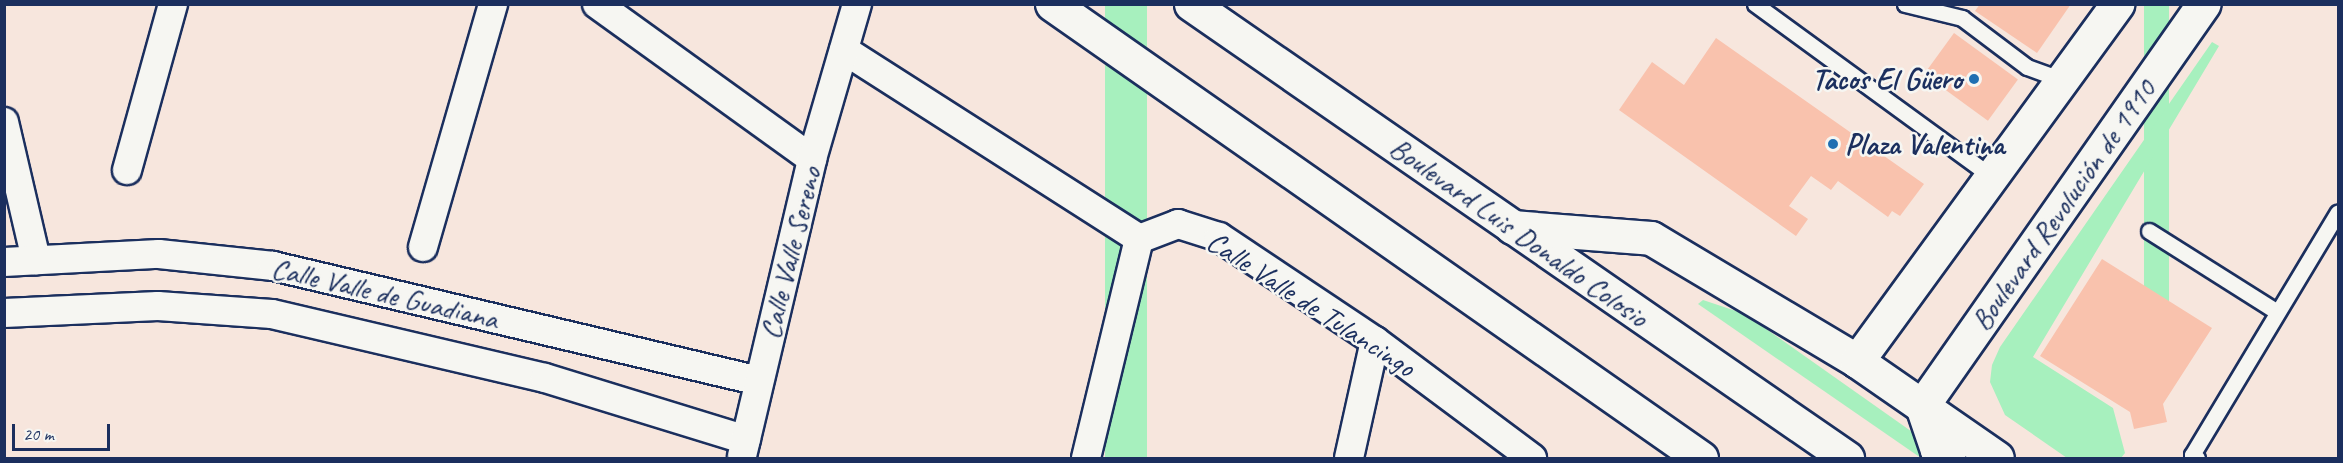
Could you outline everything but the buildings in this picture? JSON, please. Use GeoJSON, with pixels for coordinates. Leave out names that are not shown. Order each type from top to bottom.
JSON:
{"type":"FeatureCollection","features":[{"type":"Feature","properties":{"kind":"main road"},"geometry":{"type":"LineString","coordinates":[[1052,4],[1701,459]]}},
{"type":"Feature","properties":{"kind":"main road","name":"Boulevard Luis Donaldo Colosio"},"geometry":{"type":"LineString","coordinates":[[1191,4],[1847,459]]}},
{"type":"Feature","properties":{"kind":"main road"},"geometry":{"type":"LineString","coordinates":[[1857,362],[2117,4]]}},
{"type":"Feature","properties":{"kind":"main road","name":"Boulevard Revolución de 1910"},"geometry":{"type":"LineString","coordinates":[[1922,406],[2204,4]]}},
{"type":"Feature","properties":{"kind":"main road"},"geometry":{"type":"LineString","coordinates":[[1510,227],[1651,238],[1857,362],[1997,459]]}},
{"type":"Feature","properties":{"kind":"main road"},"geometry":{"type":"LineString","coordinates":[[1922,406],[1937,450],[1949,459]]}},
{"type":"Feature","properties":{"kind":"street"},"geometry":{"type":"LineString","coordinates":[[127,170],[173,4]]}},
{"type":"Feature","properties":{"kind":"street"},"geometry":{"type":"LineString","coordinates":[[423,247],[493,4]]}},
{"type":"Feature","properties":{"kind":"street"},"geometry":{"type":"LineString","coordinates":[[597,4],[812,159]]}},
{"type":"Feature","properties":{"kind":"street"},"geometry":{"type":"LineString","coordinates":[[857,4],[844,50],[1139,239],[1086,459]]}},
{"type":"Feature","properties":{"kind":"street","name":"Calle Valle Sereno"},"geometry":{"type":"LineString","coordinates":[[743,449],[812,159],[844,50]]}},
{"type":"Feature","properties":{"kind":"street"},"geometry":{"type":"LineString","coordinates":[[4,122],[36,260]]}},
{"type":"Feature","properties":{"kind":"street","name":"Calle Valle de Tulancingo"},"geometry":{"type":"LineString","coordinates":[[1139,239],[1178,224],[1219,237],[1375,341],[1532,459]]}},
{"type":"Feature","properties":{"kind":"street","name":"Calle Valle de Guadiana"},"geometry":{"type":"LineString","coordinates":[[4,262],[159,254],[273,266],[759,381]]}},
{"type":"Feature","properties":{"kind":"street","name":"Calle Valle de Guadiana"},"geometry":{"type":"LineString","coordinates":[[4,313],[158,306],[272,314],[545,378],[743,449]]}},
{"type":"Feature","properties":{"kind":"street"},"geometry":{"type":"LineString","coordinates":[[1349,459],[1375,341]]}},
{"type":"Feature","properties":{"kind":"lane"},"geometry":{"type":"LineString","coordinates":[[1755,4],[1992,177]]}},
{"type":"Feature","properties":{"kind":"lane"},"geometry":{"type":"LineString","coordinates":[[1909,6],[1962,18],[2027,67],[2062,80]]}},
{"type":"Feature","properties":{"kind":"lane"},"geometry":{"type":"LineString","coordinates":[[2197,459],[2192,455],[2338,213]]}},
{"type":"Feature","properties":{"kind":"lane"},"geometry":{"type":"LineString","coordinates":[[2149,231],[2277,312]]}},
{"type":"Feature","properties":{"kind":"green space"},"geometry":{"type":"Polygon","coordinates":[[[1105,5],[1147,5],[1147,458],[1105,458],[1105,5]]]}},
{"type":"Feature","properties":{"kind":"green space"},"geometry":{"type":"Polygon","coordinates":[[[2144,5],[2169,5],[2169,337],[2144,337],[2144,5]]]}},
{"type":"Feature","properties":{"kind":"green space"},"geometry":{"type":"Polygon","coordinates":[[[2212,42],[2219,46],[2033,357],[2113,408],[2125,453],[2121,458],[2067,458],[2005,415],[1990,382],[1992,365],[2000,347],[2212,42]]]}},
{"type":"Feature","properties":{"kind":"green space"},"geometry":{"type":"Polygon","coordinates":[[[1703,300],[1745,314],[1925,441],[1939,458],[1921,458],[1698,304],[1703,300]]]}},
{"type":"Feature","properties":{"kind":"place","name":"Tacos El Güero"},"geometry":{"type":"Point","coordinates":[1974,79]}},
{"type":"Feature","properties":{"kind":"place","name":"Plaza Valentina"},"geometry":{"type":"Point","coordinates":[1833,144]}}]}
